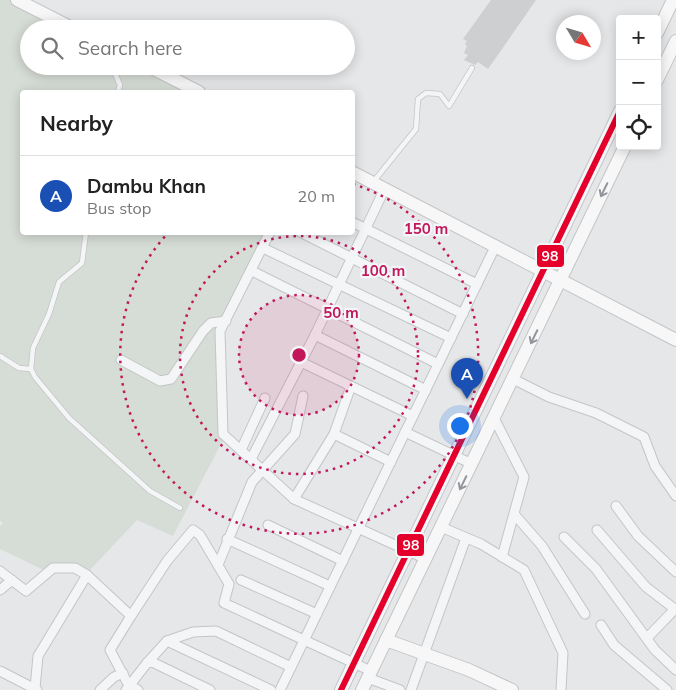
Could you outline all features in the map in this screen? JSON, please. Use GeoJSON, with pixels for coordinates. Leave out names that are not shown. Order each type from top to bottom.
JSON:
{"type":"FeatureCollection","features":[{"type":"Feature","properties":{"kind":"main road"},"geometry":{"type":"LineString","coordinates":[[17,0],[56,20]]}},
{"type":"Feature","properties":{"kind":"main road"},"geometry":{"type":"LineString","coordinates":[[661,25],[673,0]]}},
{"type":"Feature","properties":{"kind":"main road"},"geometry":{"type":"LineString","coordinates":[[661,72],[676,41]]}},
{"type":"Feature","properties":{"kind":"main road"},"geometry":{"type":"LineString","coordinates":[[166,75],[195,90]]}},
{"type":"Feature","properties":{"kind":"main road"},"geometry":{"type":"LineString","coordinates":[[341,690],[616,119]]}},
{"type":"Feature","properties":{"kind":"main road"},"geometry":{"type":"LineString","coordinates":[[362,690],[624,150]]}},
{"type":"Feature","properties":{"kind":"main road"},"geometry":{"type":"LineString","coordinates":[[355,173],[675,338]]}},
{"type":"Feature","properties":{"kind":"main road"},"geometry":{"type":"LineString","coordinates":[[386,640],[469,670],[512,690]]}},
{"type":"Feature","properties":{"kind":"street"},"geometry":{"type":"LineString","coordinates":[[251,459],[315,335],[386,188]]}},
{"type":"Feature","properties":{"kind":"street"},"geometry":{"type":"LineString","coordinates":[[355,223],[477,284]]}},
{"type":"Feature","properties":{"kind":"street"},"geometry":{"type":"LineString","coordinates":[[268,235],[252,271],[220,331],[223,434],[294,499],[426,559]]}},
{"type":"Feature","properties":{"kind":"street"},"geometry":{"type":"LineString","coordinates":[[306,235],[463,314]]}},
{"type":"Feature","properties":{"kind":"street"},"geometry":{"type":"LineString","coordinates":[[280,690],[496,245]]}},
{"type":"Feature","properties":{"kind":"street"},"geometry":{"type":"LineString","coordinates":[[262,248],[340,283],[451,338]]}},
{"type":"Feature","properties":{"kind":"street"},"geometry":{"type":"LineString","coordinates":[[252,271],[438,364]]}},
{"type":"Feature","properties":{"kind":"street"},"geometry":{"type":"LineString","coordinates":[[121,360],[160,381],[171,379],[203,331],[211,323],[226,321]]}},
{"type":"Feature","properties":{"kind":"street"},"geometry":{"type":"LineString","coordinates":[[315,335],[426,390]]}},
{"type":"Feature","properties":{"kind":"street"},"geometry":{"type":"LineString","coordinates":[[301,362],[413,416]]}},
{"type":"Feature","properties":{"kind":"street"},"geometry":{"type":"LineString","coordinates":[[513,378],[548,397],[596,412],[644,437],[655,466],[676,496]]}},
{"type":"Feature","properties":{"kind":"street"},"geometry":{"type":"LineString","coordinates":[[294,499],[334,434],[351,386]]}},
{"type":"Feature","properties":{"kind":"street"},"geometry":{"type":"LineString","coordinates":[[218,565],[252,482],[295,434],[303,396]]}},
{"type":"Feature","properties":{"kind":"street"},"geometry":{"type":"LineString","coordinates":[[241,450],[265,398]]}},
{"type":"Feature","properties":{"kind":"street"},"geometry":{"type":"LineString","coordinates":[[494,418],[524,477],[502,557]]}},
{"type":"Feature","properties":{"kind":"street"},"geometry":{"type":"LineString","coordinates":[[405,432],[472,464]]}},
{"type":"Feature","properties":{"kind":"street"},"geometry":{"type":"LineString","coordinates":[[334,434],[391,462]]}},
{"type":"Feature","properties":{"kind":"street"},"geometry":{"type":"LineString","coordinates":[[616,506],[638,536],[676,572]]}},
{"type":"Feature","properties":{"kind":"street"},"geometry":{"type":"LineString","coordinates":[[514,516],[542,546],[585,614]]}},
{"type":"Feature","properties":{"kind":"street"},"geometry":{"type":"LineString","coordinates":[[268,525],[343,561]]}},
{"type":"Feature","properties":{"kind":"street"},"geometry":{"type":"LineString","coordinates":[[441,528],[466,538],[524,570],[564,653],[561,690]]}},
{"type":"Feature","properties":{"kind":"street"},"geometry":{"type":"LineString","coordinates":[[597,530],[646,587],[676,610],[647,638]]}},
{"type":"Feature","properties":{"kind":"street"},"geometry":{"type":"LineString","coordinates":[[127,687],[123,673],[110,650],[167,561],[190,532],[197,532],[228,584],[224,602],[354,663],[400,690]]}},
{"type":"Feature","properties":{"kind":"street"},"geometry":{"type":"LineString","coordinates":[[564,537],[596,569],[666,662],[676,670]]}},
{"type":"Feature","properties":{"kind":"street"},"geometry":{"type":"LineString","coordinates":[[411,690],[466,538]]}},
{"type":"Feature","properties":{"kind":"street"},"geometry":{"type":"LineString","coordinates":[[227,540],[330,586]]}},
{"type":"Feature","properties":{"kind":"street"},"geometry":{"type":"LineString","coordinates":[[0,570],[26,591],[53,568],[75,568],[88,575],[131,616]]}},
{"type":"Feature","properties":{"kind":"street"},"geometry":{"type":"LineString","coordinates":[[0,672],[36,689],[38,656],[88,575]]}},
{"type":"Feature","properties":{"kind":"street"},"geometry":{"type":"LineString","coordinates":[[0,590],[12,580]]}},
{"type":"Feature","properties":{"kind":"street"},"geometry":{"type":"LineString","coordinates":[[241,580],[317,614]]}},
{"type":"Feature","properties":{"kind":"street"},"geometry":{"type":"LineString","coordinates":[[600,625],[614,645],[667,690]]}},
{"type":"Feature","properties":{"kind":"street"},"geometry":{"type":"LineString","coordinates":[[127,687],[167,641],[193,632],[216,631],[291,667]]}},
{"type":"Feature","properties":{"kind":"street"},"geometry":{"type":"LineString","coordinates":[[167,641],[271,690]]}},
{"type":"Feature","properties":{"kind":"street"},"geometry":{"type":"LineString","coordinates":[[146,663],[152,662],[210,690]]}},
{"type":"Feature","properties":{"kind":"street"},"geometry":{"type":"LineString","coordinates":[[100,690],[114,677],[123,673]]}},
{"type":"Feature","properties":{"kind":"street"},"geometry":{"type":"LineString","coordinates":[[672,690],[676,685]]}},
{"type":"Feature","properties":{"kind":"street"},"geometry":{"type":"LineString","coordinates":[[127,687],[138,690]]}},
{"type":"Feature","properties":{"kind":"lane"},"geometry":{"type":"LineString","coordinates":[[373,182],[416,129],[416,102],[421,96],[430,92],[440,94],[449,106],[472,68]]}},
{"type":"Feature","properties":{"kind":"lane"},"geometry":{"type":"LineString","coordinates":[[117,75],[120,84],[118,90]]}},
{"type":"Feature","properties":{"kind":"lane"},"geometry":{"type":"LineString","coordinates":[[86,235],[82,263],[59,282],[49,314],[33,348],[31,369],[35,377],[69,418],[150,491],[180,508]]}},
{"type":"Feature","properties":{"kind":"lane"},"geometry":{"type":"LineString","coordinates":[[0,356],[19,368],[31,369]]}},
{"type":"Feature","properties":{"kind":"shaded area"},"geometry":{"type":"Polygon","coordinates":[[[0,0],[15,0],[54,20],[20,20],[20,75],[163,75],[193,90],[20,90],[20,235],[264,235],[218,329],[223,440],[173,536],[137,520],[88,572],[48,572],[0,549],[0,526],[3,523],[0,521],[0,0]]]}},
{"type":"Feature","properties":{"kind":"building"},"geometry":{"type":"Polygon","coordinates":[[[491,0],[536,0],[488,69],[478,62],[475,65],[464,60],[468,55],[464,53],[467,41],[463,39],[491,0]]]}},
{"type":"Feature","properties":{"kind":"transit line","name":"98"},"geometry":{"type":"LineString","coordinates":[[341,690],[616,119]]}},
{"type":"Feature","properties":{"kind":"place","name":"Dambu Khan"},"geometry":{"type":"Point","coordinates":[467,399]}}]}
